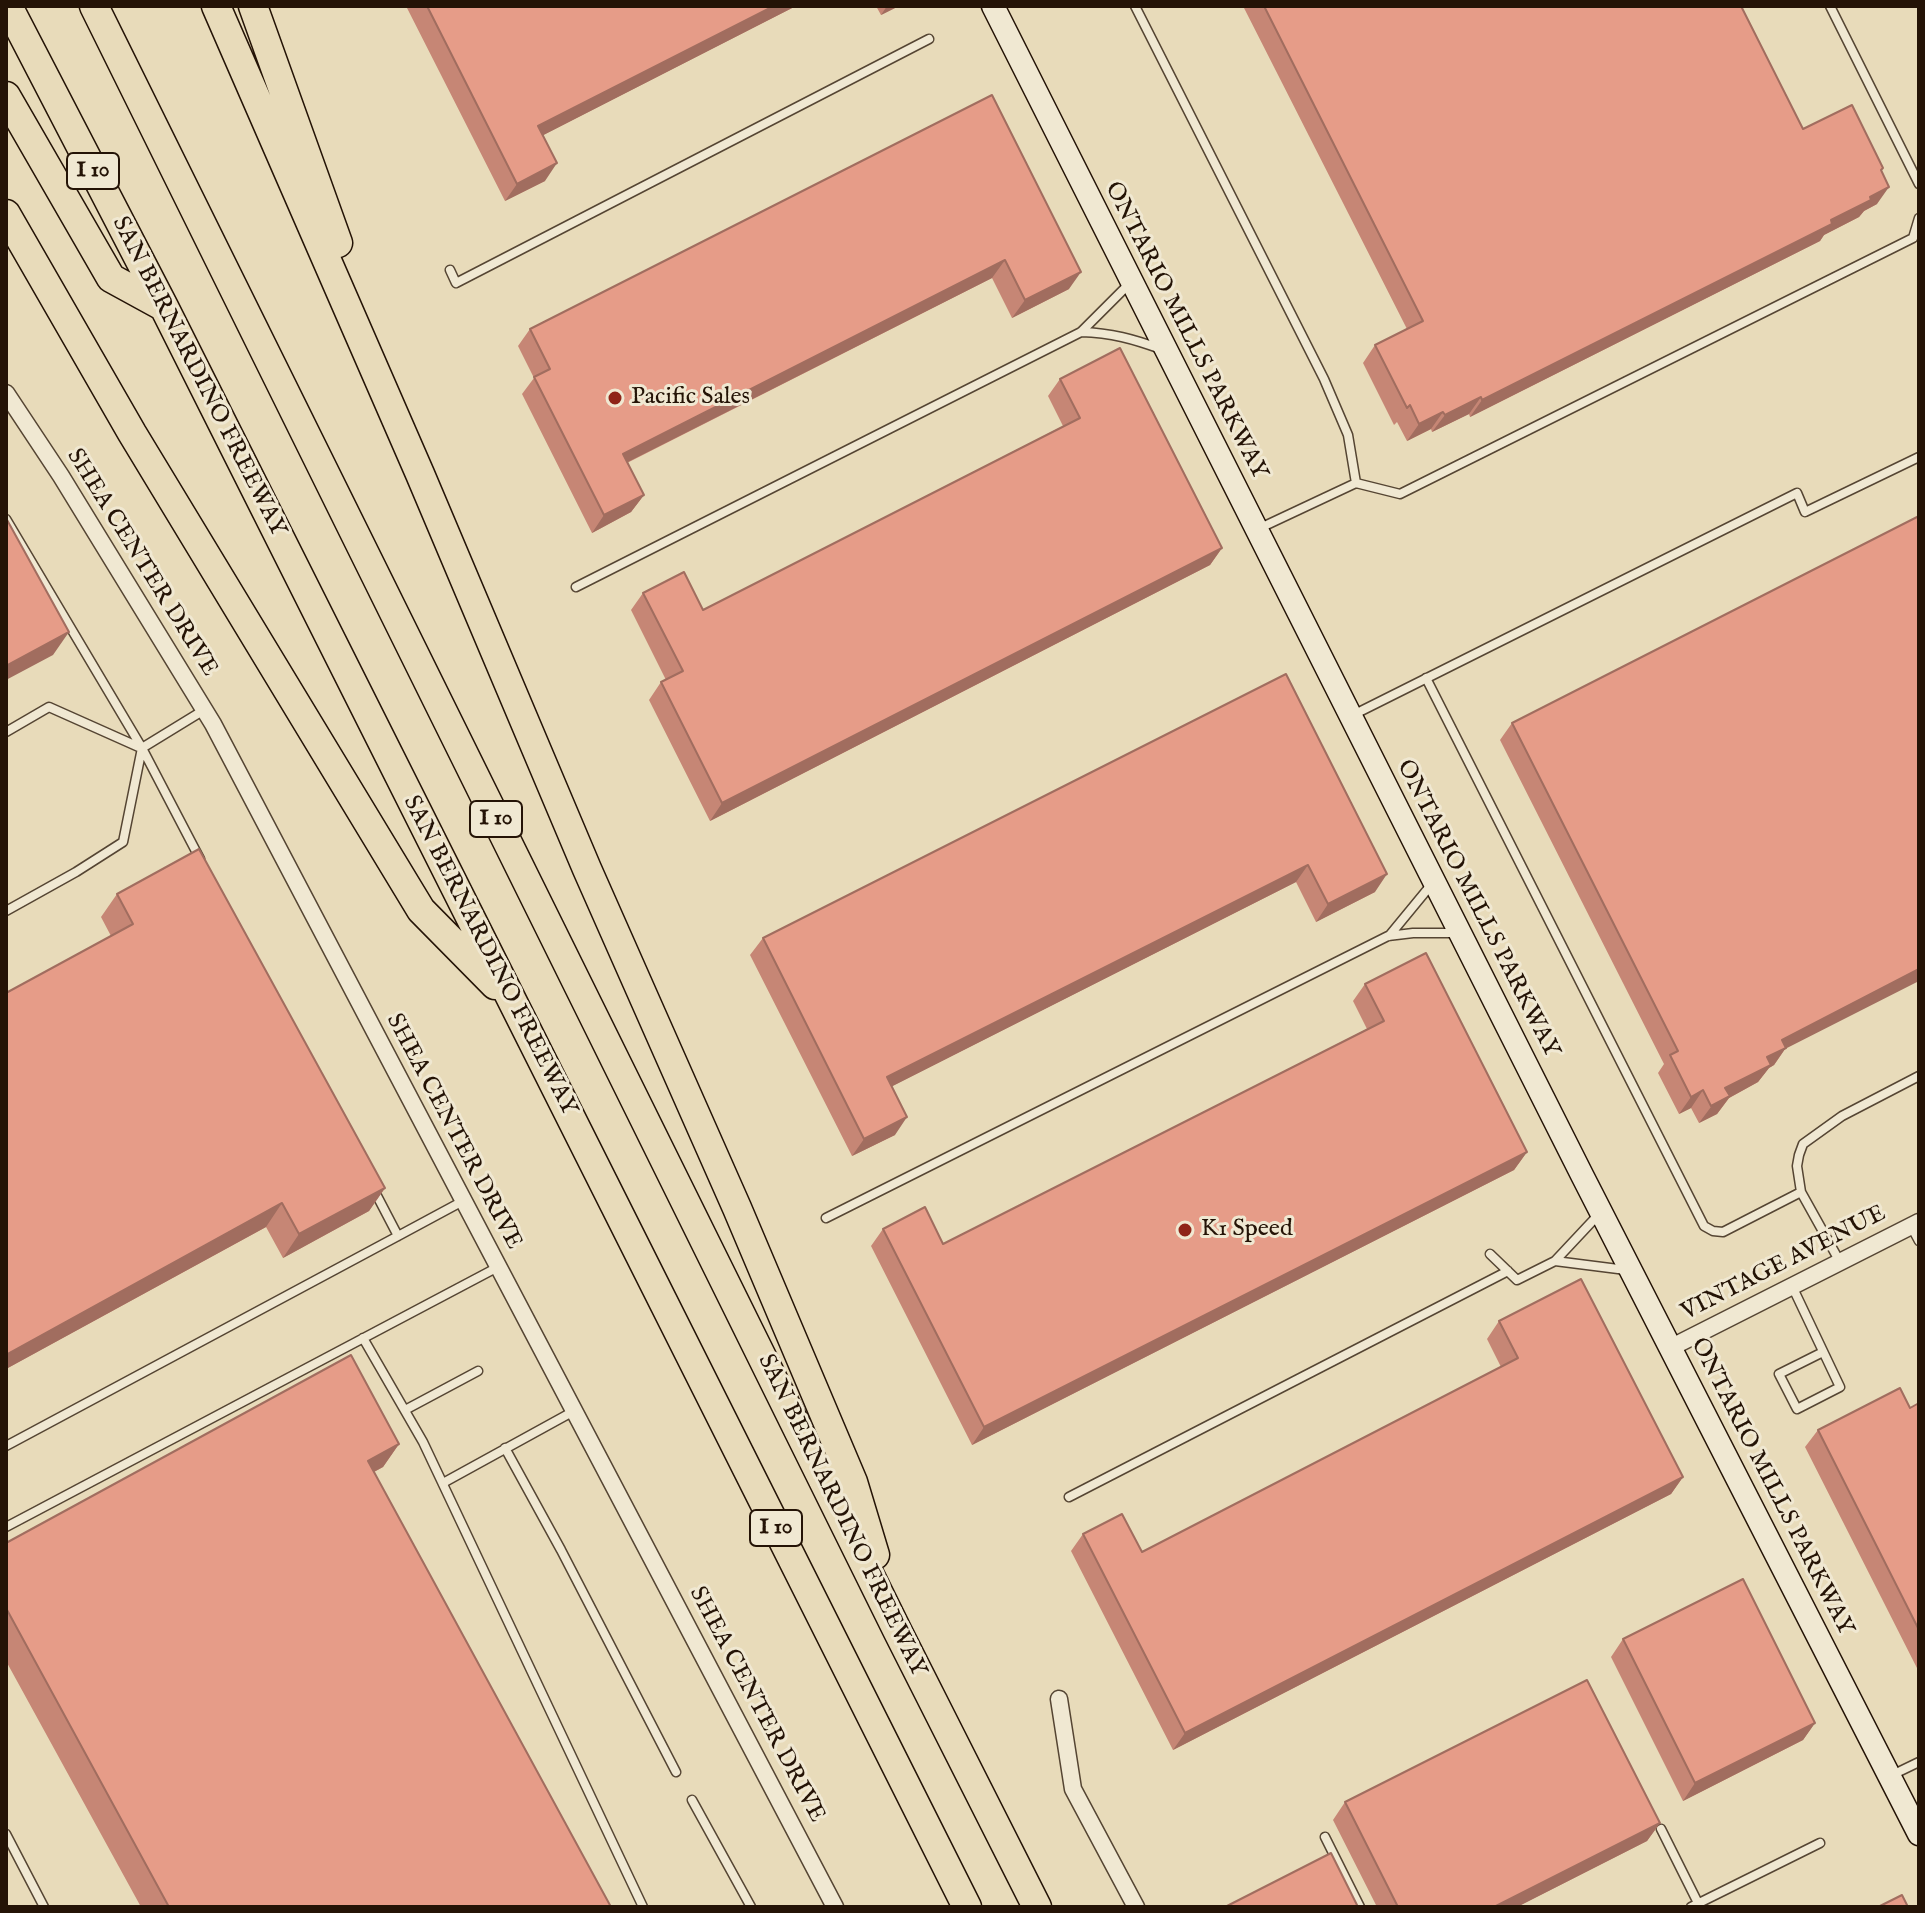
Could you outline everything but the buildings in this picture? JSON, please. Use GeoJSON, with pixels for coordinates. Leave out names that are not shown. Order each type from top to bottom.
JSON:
{"type":"FeatureCollection","features":[{"type":"Feature","properties":{"kind":"highway","name":"SAN BERNARDINO FREEWAY"},"geometry":{"type":"LineString","coordinates":[[8,6],[164,307],[967,1907]]}},
{"type":"Feature","properties":{"kind":"highway","name":"SAN BERNARDINO FREEWAY"},"geometry":{"type":"LineString","coordinates":[[94,6],[1037,1907]]}},
{"type":"Feature","properties":{"kind":"highway"},"geometry":{"type":"LineString","coordinates":[[216,6],[853,1482],[898,1632]]}},
{"type":"Feature","properties":{"kind":"highway"},"geometry":{"type":"LineString","coordinates":[[253,6],[420,474]]}},
{"type":"Feature","properties":{"kind":"highway"},"geometry":{"type":"LineString","coordinates":[[6,96],[111,278],[164,307]]}},
{"type":"Feature","properties":{"kind":"highway"},"geometry":{"type":"LineString","coordinates":[[6,214],[132,433],[421,910],[514,1005]]}},
{"type":"Feature","properties":{"kind":"main road","name":"ONTARIO MILLS PARKWAY"},"geometry":{"type":"LineString","coordinates":[[993,6],[1670,1348],[1919,1834]]}},
{"type":"Feature","properties":{"kind":"street","name":"SHEA CENTER DRIVE"},"geometry":{"type":"LineString","coordinates":[[7,398],[61,476],[204,710],[835,1907]]}},
{"type":"Feature","properties":{"kind":"street","name":"VINTAGE AVENUE"},"geometry":{"type":"LineString","coordinates":[[1670,1348],[1840,1262],[1916,1230]]}},
{"type":"Feature","properties":{"kind":"street"},"geometry":{"type":"LineString","coordinates":[[1059,1699],[1073,1789],[1136,1907]]}},
{"type":"Feature","properties":{"kind":"lane"},"geometry":{"type":"LineString","coordinates":[[1135,6],[1324,379],[1348,435],[1356,483]]}},
{"type":"Feature","properties":{"kind":"lane"},"geometry":{"type":"LineString","coordinates":[[1830,6],[1919,184]]}},
{"type":"Feature","properties":{"kind":"lane"},"geometry":{"type":"LineString","coordinates":[[450,270],[456,283],[929,39]]}},
{"type":"Feature","properties":{"kind":"lane"},"geometry":{"type":"LineString","coordinates":[[1257,530],[1356,483],[1400,494],[1913,238],[1919,218]]}},
{"type":"Feature","properties":{"kind":"lane"},"geometry":{"type":"LineString","coordinates":[[576,587],[1081,332],[1131,281]]}},
{"type":"Feature","properties":{"kind":"lane"},"geometry":{"type":"LineString","coordinates":[[1081,332],[1124,336],[1166,351]]}},
{"type":"Feature","properties":{"kind":"lane"},"geometry":{"type":"LineString","coordinates":[[1351,716],[1797,493],[1805,512],[1919,457]]}},
{"type":"Feature","properties":{"kind":"lane"},"geometry":{"type":"LineString","coordinates":[[6,519],[142,748],[208,874]]}},
{"type":"Feature","properties":{"kind":"lane"},"geometry":{"type":"LineString","coordinates":[[1426,678],[1704,1226],[1723,1232],[1801,1192]]}},
{"type":"Feature","properties":{"kind":"lane"},"geometry":{"type":"LineString","coordinates":[[6,732],[49,707],[142,748]]}},
{"type":"Feature","properties":{"kind":"lane"},"geometry":{"type":"LineString","coordinates":[[6,911],[123,842],[142,748],[204,710]]}},
{"type":"Feature","properties":{"kind":"lane"},"geometry":{"type":"LineString","coordinates":[[1388,936],[1434,881]]}},
{"type":"Feature","properties":{"kind":"lane"},"geometry":{"type":"LineString","coordinates":[[826,1218],[1388,936],[1460,933]]}},
{"type":"Feature","properties":{"kind":"lane"},"geometry":{"type":"LineString","coordinates":[[1840,1262],[1801,1192],[1797,1166],[1803,1144],[1842,1116],[1919,1076]]}},
{"type":"Feature","properties":{"kind":"lane"},"geometry":{"type":"LineString","coordinates":[[369,1180],[398,1236]]}},
{"type":"Feature","properties":{"kind":"lane"},"geometry":{"type":"LineString","coordinates":[[6,1446],[463,1201]]}},
{"type":"Feature","properties":{"kind":"lane"},"geometry":{"type":"LineString","coordinates":[[1490,1254],[1517,1280],[1555,1261],[1601,1211]]}},
{"type":"Feature","properties":{"kind":"lane"},"geometry":{"type":"LineString","coordinates":[[1555,1261],[1632,1271]]}},
{"type":"Feature","properties":{"kind":"lane"},"geometry":{"type":"LineString","coordinates":[[6,1527],[498,1267]]}},
{"type":"Feature","properties":{"kind":"lane"},"geometry":{"type":"LineString","coordinates":[[1069,1497],[1508,1271]]}},
{"type":"Feature","properties":{"kind":"lane"},"geometry":{"type":"LineString","coordinates":[[1792,1286],[1840,1387],[1797,1409],[1779,1374],[1823,1352]]}},
{"type":"Feature","properties":{"kind":"lane"},"geometry":{"type":"LineString","coordinates":[[363,1338],[423,1442],[643,1907]]}},
{"type":"Feature","properties":{"kind":"lane"},"geometry":{"type":"LineString","coordinates":[[405,1410],[478,1371]]}},
{"type":"Feature","properties":{"kind":"lane"},"geometry":{"type":"LineString","coordinates":[[443,1483],[574,1411]]}},
{"type":"Feature","properties":{"kind":"lane"},"geometry":{"type":"LineString","coordinates":[[505,1448],[676,1772]]}},
{"type":"Feature","properties":{"kind":"lane"},"geometry":{"type":"LineString","coordinates":[[1889,1776],[1919,1762]]}},
{"type":"Feature","properties":{"kind":"lane"},"geometry":{"type":"LineString","coordinates":[[692,1800],[751,1907]]}},
{"type":"Feature","properties":{"kind":"lane"},"geometry":{"type":"LineString","coordinates":[[1661,1829],[1697,1906],[1820,1843]]}},
{"type":"Feature","properties":{"kind":"lane"},"geometry":{"type":"LineString","coordinates":[[6,1834],[44,1907]]}},
{"type":"Feature","properties":{"kind":"lane"},"geometry":{"type":"LineString","coordinates":[[1325,1837],[1360,1907]]}},
{"type":"Feature","properties":{"kind":"place","name":"Pacific Sales"},"geometry":{"type":"Point","coordinates":[615,398]}},
{"type":"Feature","properties":{"kind":"place","name":"K1 Speed"},"geometry":{"type":"Point","coordinates":[1185,1230]}}]}
